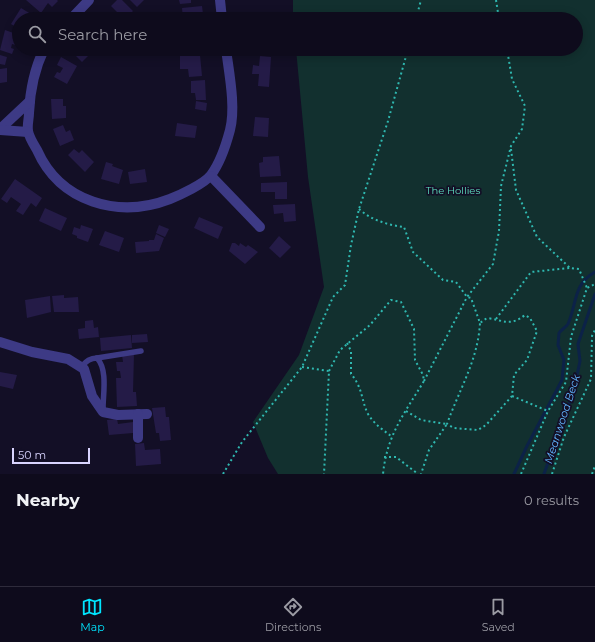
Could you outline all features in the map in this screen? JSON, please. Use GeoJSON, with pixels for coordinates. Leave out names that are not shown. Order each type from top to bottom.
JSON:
{"type":"FeatureCollection","features":[{"type":"Feature","properties":{"kind":"street"},"geometry":{"type":"LineString","coordinates":[[78,12],[89,0]]}},
{"type":"Feature","properties":{"kind":"street"},"geometry":{"type":"LineString","coordinates":[[220,0],[221,12]]}},
{"type":"Feature","properties":{"kind":"street"},"geometry":{"type":"LineString","coordinates":[[41,56],[36,67],[30,101],[28,132],[42,162],[58,181],[74,194],[110,207],[156,204],[181,195],[211,176],[222,154],[230,129],[232,107],[227,56]]}},
{"type":"Feature","properties":{"kind":"street"},"geometry":{"type":"LineString","coordinates":[[0,130],[30,101]]}},
{"type":"Feature","properties":{"kind":"street"},"geometry":{"type":"LineString","coordinates":[[0,130],[28,132]]}},
{"type":"Feature","properties":{"kind":"street"},"geometry":{"type":"LineString","coordinates":[[211,176],[260,227]]}},
{"type":"Feature","properties":{"kind":"street"},"geometry":{"type":"LineString","coordinates":[[0,342],[32,352],[68,359],[84,369],[92,396],[103,412],[118,415],[142,414],[138,438]]}},
{"type":"Feature","properties":{"kind":"lane"},"geometry":{"type":"LineString","coordinates":[[80,367],[89,359],[141,351]]}},
{"type":"Feature","properties":{"kind":"lane"},"geometry":{"type":"LineString","coordinates":[[97,358],[103,371],[103,412]]}},
{"type":"Feature","properties":{"kind":"path"},"geometry":{"type":"LineString","coordinates":[[418,12],[421,0]]}},
{"type":"Feature","properties":{"kind":"path"},"geometry":{"type":"LineString","coordinates":[[496,0],[498,12]]}},
{"type":"Feature","properties":{"kind":"path"},"geometry":{"type":"LineString","coordinates":[[223,474],[242,442],[302,367],[333,297],[345,285],[351,245],[359,209],[390,115],[406,56]]}},
{"type":"Feature","properties":{"kind":"path"},"geometry":{"type":"LineString","coordinates":[[383,474],[384,457],[391,436],[424,381],[466,297],[493,264],[499,231],[501,186],[511,146],[522,129],[525,106],[512,80],[508,56]]}},
{"type":"Feature","properties":{"kind":"path"},"geometry":{"type":"LineString","coordinates":[[511,146],[516,190],[537,237],[570,268]]}},
{"type":"Feature","properties":{"kind":"path"},"geometry":{"type":"LineString","coordinates":[[359,209],[366,215],[391,226],[404,227],[413,252],[443,280],[456,282],[466,297],[471,298],[480,323],[479,343],[466,374],[465,384],[454,403],[447,424],[429,450],[420,474],[396,457],[384,457]]}},
{"type":"Feature","properties":{"kind":"path"},"geometry":{"type":"LineString","coordinates":[[496,319],[531,272],[570,268],[579,269],[587,288],[571,337],[566,382],[548,411],[521,474]]}},
{"type":"Feature","properties":{"kind":"path"},"geometry":{"type":"LineString","coordinates":[[587,288],[595,284]]}},
{"type":"Feature","properties":{"kind":"path"},"geometry":{"type":"LineString","coordinates":[[324,474],[329,371],[340,350],[370,324],[391,300],[401,302],[414,329],[414,360],[423,375],[424,381]]}},
{"type":"Feature","properties":{"kind":"path"},"geometry":{"type":"LineString","coordinates":[[406,411],[422,420],[447,424],[454,428],[478,430],[486,425],[512,396],[514,375],[527,360],[537,331],[530,318],[525,315],[518,320],[504,323],[496,319],[487,318],[480,323]]}},
{"type":"Feature","properties":{"kind":"path"},"geometry":{"type":"LineString","coordinates":[[552,474],[564,437],[591,379],[592,336],[595,330]]}},
{"type":"Feature","properties":{"kind":"path"},"geometry":{"type":"LineString","coordinates":[[347,343],[351,351],[350,374],[358,382],[368,414],[376,424],[391,436]]}},
{"type":"Feature","properties":{"kind":"path"},"geometry":{"type":"LineString","coordinates":[[302,367],[329,371]]}},
{"type":"Feature","properties":{"kind":"path"},"geometry":{"type":"LineString","coordinates":[[512,396],[548,411]]}},
{"type":"Feature","properties":{"kind":"path"},"geometry":{"type":"LineString","coordinates":[[592,474],[595,466]]}},
{"type":"Feature","properties":{"kind":"green space","name":"The Hollies"},"geometry":{"type":"Polygon","coordinates":[[[293,0],[595,0],[595,474],[278,474],[268,458],[253,422],[299,355],[324,287],[308,177],[297,56],[583,56],[583,12],[293,12],[293,0]]]}},
{"type":"Feature","properties":{"kind":"building"},"geometry":{"type":"Polygon","coordinates":[[[26,0],[58,1],[52,7],[48,3],[42,12],[26,0]]]}},
{"type":"Feature","properties":{"kind":"building"},"geometry":{"type":"Polygon","coordinates":[[[117,0],[122,0],[133,11],[117,12],[111,6],[117,0]]]}},
{"type":"Feature","properties":{"kind":"building"},"geometry":{"type":"Polygon","coordinates":[[[130,0],[144,0],[137,7],[130,0]]]}},
{"type":"Feature","properties":{"kind":"building"},"geometry":{"type":"Polygon","coordinates":[[[179,0],[191,0],[191,3],[180,4],[179,0]]]}},
{"type":"Feature","properties":{"kind":"building"},"geometry":{"type":"Polygon","coordinates":[[[202,6],[203,12],[182,12],[182,8],[202,6]]]}},
{"type":"Feature","properties":{"kind":"building"},"geometry":{"type":"Polygon","coordinates":[[[21,8],[28,12],[18,12],[21,8]]]}},
{"type":"Feature","properties":{"kind":"building"},"geometry":{"type":"Polygon","coordinates":[[[5,30],[12,32],[12,54],[0,50],[5,30]]]}},
{"type":"Feature","properties":{"kind":"building"},"geometry":{"type":"Polygon","coordinates":[[[0,55],[7,57],[5,65],[0,64],[0,55]]]}},
{"type":"Feature","properties":{"kind":"building"},"geometry":{"type":"Polygon","coordinates":[[[76,56],[88,56],[82,62],[76,56]]]}},
{"type":"Feature","properties":{"kind":"building"},"geometry":{"type":"Polygon","coordinates":[[[180,56],[200,56],[202,76],[189,77],[188,69],[180,69],[180,56]]]}},
{"type":"Feature","properties":{"kind":"building"},"geometry":{"type":"Polygon","coordinates":[[[260,56],[271,57],[269,87],[258,86],[259,74],[252,74],[253,65],[259,66],[260,56]]]}},
{"type":"Feature","properties":{"kind":"building"},"geometry":{"type":"Polygon","coordinates":[[[61,57],[77,66],[67,84],[54,77],[57,72],[60,73],[63,68],[57,65],[61,57]]]}},
{"type":"Feature","properties":{"kind":"building"},"geometry":{"type":"Polygon","coordinates":[[[7,68],[7,82],[0,83],[0,69],[7,68]]]}},
{"type":"Feature","properties":{"kind":"building"},"geometry":{"type":"Polygon","coordinates":[[[205,80],[206,100],[196,100],[195,93],[191,93],[191,81],[205,80]]]}},
{"type":"Feature","properties":{"kind":"building"},"geometry":{"type":"Polygon","coordinates":[[[51,99],[63,99],[63,106],[66,106],[66,118],[52,119],[51,99]]]}},
{"type":"Feature","properties":{"kind":"building"},"geometry":{"type":"Polygon","coordinates":[[[196,101],[207,103],[206,111],[195,109],[196,101]]]}},
{"type":"Feature","properties":{"kind":"building"},"geometry":{"type":"Polygon","coordinates":[[[255,117],[269,118],[268,137],[253,136],[255,117]]]}},
{"type":"Feature","properties":{"kind":"building"},"geometry":{"type":"Polygon","coordinates":[[[177,123],[197,126],[195,138],[175,136],[177,123]]]}},
{"type":"Feature","properties":{"kind":"building"},"geometry":{"type":"Polygon","coordinates":[[[63,125],[66,132],[70,130],[74,140],[60,146],[53,129],[63,125]]]}},
{"type":"Feature","properties":{"kind":"building"},"geometry":{"type":"Polygon","coordinates":[[[74,149],[79,153],[82,150],[94,162],[85,172],[68,155],[74,149]]]}},
{"type":"Feature","properties":{"kind":"building"},"geometry":{"type":"Polygon","coordinates":[[[279,156],[281,176],[260,177],[259,163],[263,162],[263,157],[279,156]]]}},
{"type":"Feature","properties":{"kind":"building"},"geometry":{"type":"Polygon","coordinates":[[[106,162],[123,170],[119,184],[101,179],[106,162]]]}},
{"type":"Feature","properties":{"kind":"building"},"geometry":{"type":"Polygon","coordinates":[[[145,169],[147,182],[130,184],[128,172],[145,169]]]}},
{"type":"Feature","properties":{"kind":"building"},"geometry":{"type":"Polygon","coordinates":[[[15,179],[42,198],[36,207],[31,203],[23,215],[16,211],[21,204],[11,197],[7,203],[1,199],[15,179]]]}},
{"type":"Feature","properties":{"kind":"building"},"geometry":{"type":"Polygon","coordinates":[[[287,182],[287,199],[275,199],[275,192],[261,192],[261,183],[287,182]]]}},
{"type":"Feature","properties":{"kind":"building"},"geometry":{"type":"Polygon","coordinates":[[[295,204],[296,221],[284,222],[283,213],[274,214],[273,205],[295,204]]]}},
{"type":"Feature","properties":{"kind":"building"},"geometry":{"type":"Polygon","coordinates":[[[45,208],[67,218],[61,231],[39,221],[45,208]]]}},
{"type":"Feature","properties":{"kind":"building"},"geometry":{"type":"Polygon","coordinates":[[[199,217],[223,227],[218,239],[194,228],[199,217]]]}},
{"type":"Feature","properties":{"kind":"building"},"geometry":{"type":"Polygon","coordinates":[[[81,225],[93,229],[88,242],[77,238],[77,236],[72,234],[74,227],[80,229],[81,225]]]}},
{"type":"Feature","properties":{"kind":"building"},"geometry":{"type":"Polygon","coordinates":[[[159,225],[169,229],[165,237],[156,233],[159,225]]]}},
{"type":"Feature","properties":{"kind":"building"},"geometry":{"type":"Polygon","coordinates":[[[105,231],[124,238],[119,252],[99,245],[105,231]]]}},
{"type":"Feature","properties":{"kind":"building"},"geometry":{"type":"Polygon","coordinates":[[[156,234],[164,238],[159,251],[136,253],[135,242],[154,240],[156,234]]]}},
{"type":"Feature","properties":{"kind":"building"},"geometry":{"type":"Polygon","coordinates":[[[279,236],[291,247],[280,258],[269,248],[279,236]]]}},
{"type":"Feature","properties":{"kind":"building"},"geometry":{"type":"Polygon","coordinates":[[[232,243],[239,246],[240,243],[246,247],[248,245],[258,252],[245,264],[229,251],[232,243]]]}},
{"type":"Feature","properties":{"kind":"building"},"geometry":{"type":"Polygon","coordinates":[[[64,295],[64,298],[78,297],[79,312],[54,312],[52,296],[64,295]]]}},
{"type":"Feature","properties":{"kind":"building"},"geometry":{"type":"Polygon","coordinates":[[[50,296],[51,312],[27,318],[25,300],[50,296]]]}},
{"type":"Feature","properties":{"kind":"building"},"geometry":{"type":"Polygon","coordinates":[[[93,320],[94,328],[98,327],[99,337],[79,339],[78,329],[85,328],[85,321],[93,320]]]}},
{"type":"Feature","properties":{"kind":"building"},"geometry":{"type":"Polygon","coordinates":[[[147,334],[148,342],[132,343],[132,335],[147,334]]]}},
{"type":"Feature","properties":{"kind":"building"},"geometry":{"type":"Polygon","coordinates":[[[131,335],[132,348],[101,351],[100,338],[131,335]]]}},
{"type":"Feature","properties":{"kind":"building"},"geometry":{"type":"Polygon","coordinates":[[[134,354],[133,392],[136,392],[137,406],[117,407],[116,378],[121,378],[120,371],[117,371],[116,362],[123,362],[122,355],[134,354]]]}},
{"type":"Feature","properties":{"kind":"building"},"geometry":{"type":"Polygon","coordinates":[[[0,372],[17,375],[13,389],[0,386],[0,372]]]}},
{"type":"Feature","properties":{"kind":"building"},"geometry":{"type":"Polygon","coordinates":[[[165,407],[166,417],[169,417],[171,440],[160,441],[159,433],[156,433],[152,408],[165,407]]]}},
{"type":"Feature","properties":{"kind":"building"},"geometry":{"type":"Polygon","coordinates":[[[117,419],[118,424],[133,422],[133,433],[109,435],[107,420],[117,419]]]}},
{"type":"Feature","properties":{"kind":"building"},"geometry":{"type":"Polygon","coordinates":[[[144,443],[145,450],[160,449],[161,464],[136,466],[135,444],[144,443]]]}},
{"type":"Feature","properties":{"kind":"waterway"},"geometry":{"type":"LineString","coordinates":[[514,474],[562,380],[564,360],[558,345],[559,333],[568,324],[579,288],[583,282],[595,272]]}},
{"type":"Feature","properties":{"kind":"waterway","name":"Meanwood Beck"},"geometry":{"type":"LineString","coordinates":[[544,474],[574,390],[580,361],[578,344],[595,294]]}}]}
